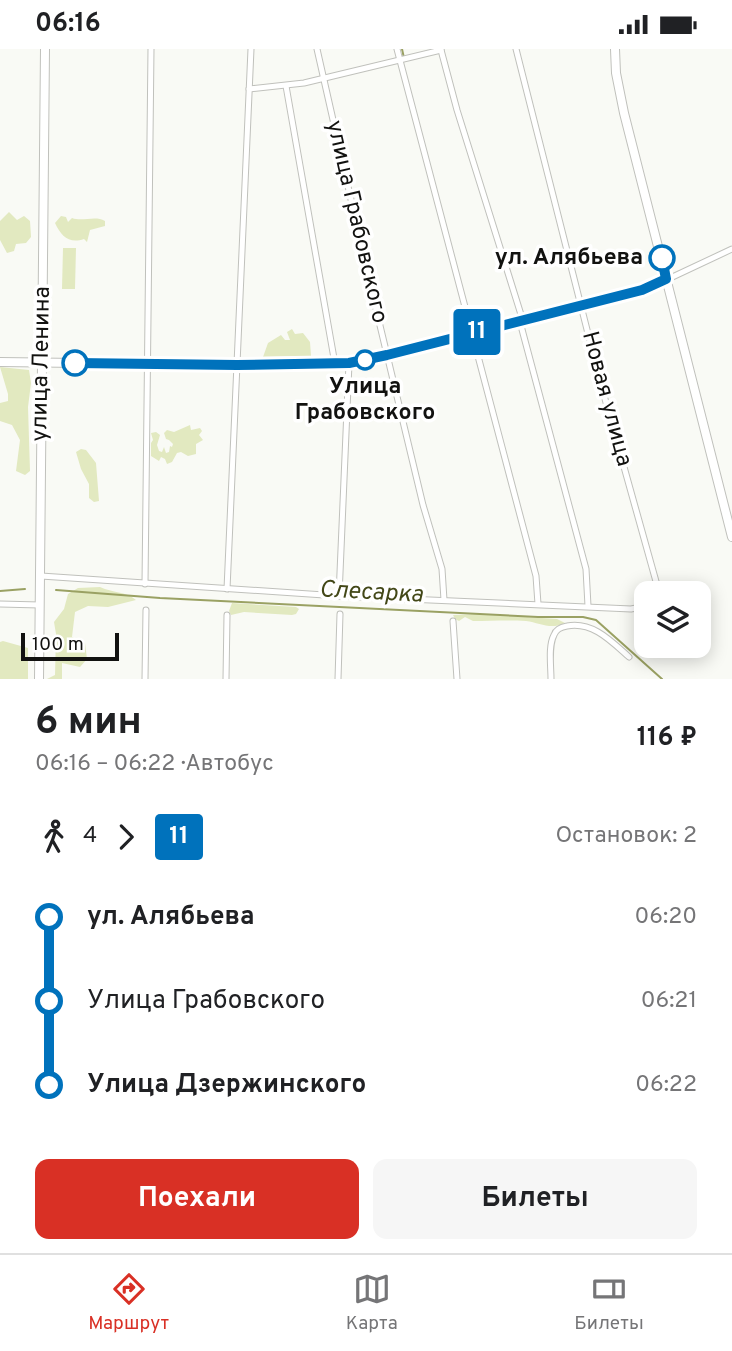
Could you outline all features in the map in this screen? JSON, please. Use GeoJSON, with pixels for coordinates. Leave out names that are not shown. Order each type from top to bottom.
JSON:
{"type":"FeatureCollection","features":[{"type":"Feature","properties":{"kind":"main road","name":"улица Ленина"},"geometry":{"type":"LineString","coordinates":[[39,679],[45,49]]}},
{"type":"Feature","properties":{"kind":"main road"},"geometry":{"type":"LineString","coordinates":[[615,49],[620,96],[732,537]]}},
{"type":"Feature","properties":{"kind":"main road"},"geometry":{"type":"LineString","coordinates":[[0,362],[237,365],[349,363],[627,295],[666,279]]}},
{"type":"Feature","properties":{"kind":"street"},"geometry":{"type":"LineString","coordinates":[[145,584],[151,49]]}},
{"type":"Feature","properties":{"kind":"street"},"geometry":{"type":"LineString","coordinates":[[227,589],[251,49]]}},
{"type":"Feature","properties":{"kind":"street","name":"улица Грабовского"},"geometry":{"type":"LineString","coordinates":[[317,49],[423,505],[442,569],[444,600]]}},
{"type":"Feature","properties":{"kind":"street"},"geometry":{"type":"LineString","coordinates":[[397,49],[536,576],[538,604]]}},
{"type":"Feature","properties":{"kind":"street"},"geometry":{"type":"LineString","coordinates":[[249,89],[286,86],[443,49],[457,110],[522,321],[586,569],[589,606]]}},
{"type":"Feature","properties":{"kind":"street","name":"Новая улица"},"geometry":{"type":"LineString","coordinates":[[516,49],[581,307],[656,581]]}},
{"type":"Feature","properties":{"kind":"street"},"geometry":{"type":"LineString","coordinates":[[286,86],[335,364]]}},
{"type":"Feature","properties":{"kind":"street"},"geometry":{"type":"LineString","coordinates":[[666,279],[732,249]]}},
{"type":"Feature","properties":{"kind":"street"},"geometry":{"type":"LineString","coordinates":[[339,596],[349,363]]}},
{"type":"Feature","properties":{"kind":"street"},"geometry":{"type":"LineString","coordinates":[[41,576],[339,596],[634,608]]}},
{"type":"Feature","properties":{"kind":"street"},"geometry":{"type":"LineString","coordinates":[[0,604],[40,605]]}},
{"type":"Feature","properties":{"kind":"street"},"geometry":{"type":"LineString","coordinates":[[145,679],[146,610]]}},
{"type":"Feature","properties":{"kind":"street"},"geometry":{"type":"LineString","coordinates":[[338,679],[340,614]]}},
{"type":"Feature","properties":{"kind":"street"},"geometry":{"type":"LineString","coordinates":[[226,679],[227,615]]}},
{"type":"Feature","properties":{"kind":"street"},"geometry":{"type":"LineString","coordinates":[[453,621],[457,679]]}},
{"type":"Feature","properties":{"kind":"street"},"geometry":{"type":"LineString","coordinates":[[551,679],[552,640],[557,630],[570,625],[589,627],[629,657]]}},
{"type":"Feature","properties":{"kind":"green space"},"geometry":{"type":"Polygon","coordinates":[[[9,212],[17,220],[24,216],[30,221],[31,237],[26,243],[16,244],[14,251],[7,253],[0,240],[0,221],[9,212]]]}},
{"type":"Feature","properties":{"kind":"green space"},"geometry":{"type":"Polygon","coordinates":[[[61,216],[66,217],[68,222],[72,218],[101,219],[105,221],[105,226],[90,230],[87,242],[84,239],[70,240],[60,232],[55,223],[61,216]]]}},
{"type":"Feature","properties":{"kind":"green space"},"geometry":{"type":"Polygon","coordinates":[[[63,248],[76,248],[75,289],[62,289],[63,248]]]}},
{"type":"Feature","properties":{"kind":"green space"},"geometry":{"type":"Polygon","coordinates":[[[292,329],[295,334],[303,333],[310,342],[311,356],[263,357],[268,343],[281,335],[285,340],[290,340],[287,332],[292,329]]]}},
{"type":"Feature","properties":{"kind":"green space"},"geometry":{"type":"Polygon","coordinates":[[[0,367],[29,370],[30,471],[25,475],[16,471],[20,440],[12,425],[0,421],[0,403],[8,401],[8,394],[0,367]]]}},
{"type":"Feature","properties":{"kind":"green space"},"geometry":{"type":"Polygon","coordinates":[[[190,425],[191,430],[200,428],[202,431],[199,435],[203,440],[196,444],[196,454],[188,456],[177,453],[172,462],[167,464],[161,457],[159,461],[151,456],[151,433],[160,435],[157,445],[159,451],[162,452],[164,447],[166,453],[173,444],[166,439],[164,433],[190,425]]]}},
{"type":"Feature","properties":{"kind":"green space"},"geometry":{"type":"Polygon","coordinates":[[[86,450],[96,463],[99,501],[94,502],[89,498],[89,484],[76,452],[86,450]]]}},
{"type":"Feature","properties":{"kind":"green space"},"geometry":{"type":"Polygon","coordinates":[[[100,587],[136,600],[108,607],[88,606],[75,612],[72,637],[85,643],[87,659],[80,667],[62,663],[62,679],[47,679],[55,675],[54,622],[64,609],[68,594],[78,588],[100,587]]]}},
{"type":"Feature","properties":{"kind":"green space"},"geometry":{"type":"Polygon","coordinates":[[[232,603],[299,609],[292,615],[244,612],[231,615],[229,611],[232,603]]]}},
{"type":"Feature","properties":{"kind":"green space"},"geometry":{"type":"Polygon","coordinates":[[[453,615],[557,619],[565,623],[550,626],[526,621],[473,621],[465,617],[459,621],[453,615]]]}},
{"type":"Feature","properties":{"kind":"green space"},"geometry":{"type":"Polygon","coordinates":[[[0,642],[28,648],[28,679],[0,679],[0,642]]]}},
{"type":"Feature","properties":{"kind":"waterway"},"geometry":{"type":"LineString","coordinates":[[402,49],[404,58]]}},
{"type":"Feature","properties":{"kind":"waterway","name":"Слесарка"},"geometry":{"type":"LineString","coordinates":[[0,591],[25,589]]}},
{"type":"Feature","properties":{"kind":"waterway","name":"Слесарка"},"geometry":{"type":"LineString","coordinates":[[56,590],[160,598],[583,617],[596,620],[662,679]]}},
{"type":"Feature","properties":{"kind":"bus line","name":"11"},"geometry":{"type":"LineString","coordinates":[[75,363],[316,365],[364,361],[642,290],[666,279],[662,258]]}},
{"type":"Feature","properties":{"kind":"place","name":"ул. Алябьева"},"geometry":{"type":"Point","coordinates":[662,258]}},
{"type":"Feature","properties":{"kind":"place","name":"Улица Грабовского"},"geometry":{"type":"Point","coordinates":[365,360]}}]}
